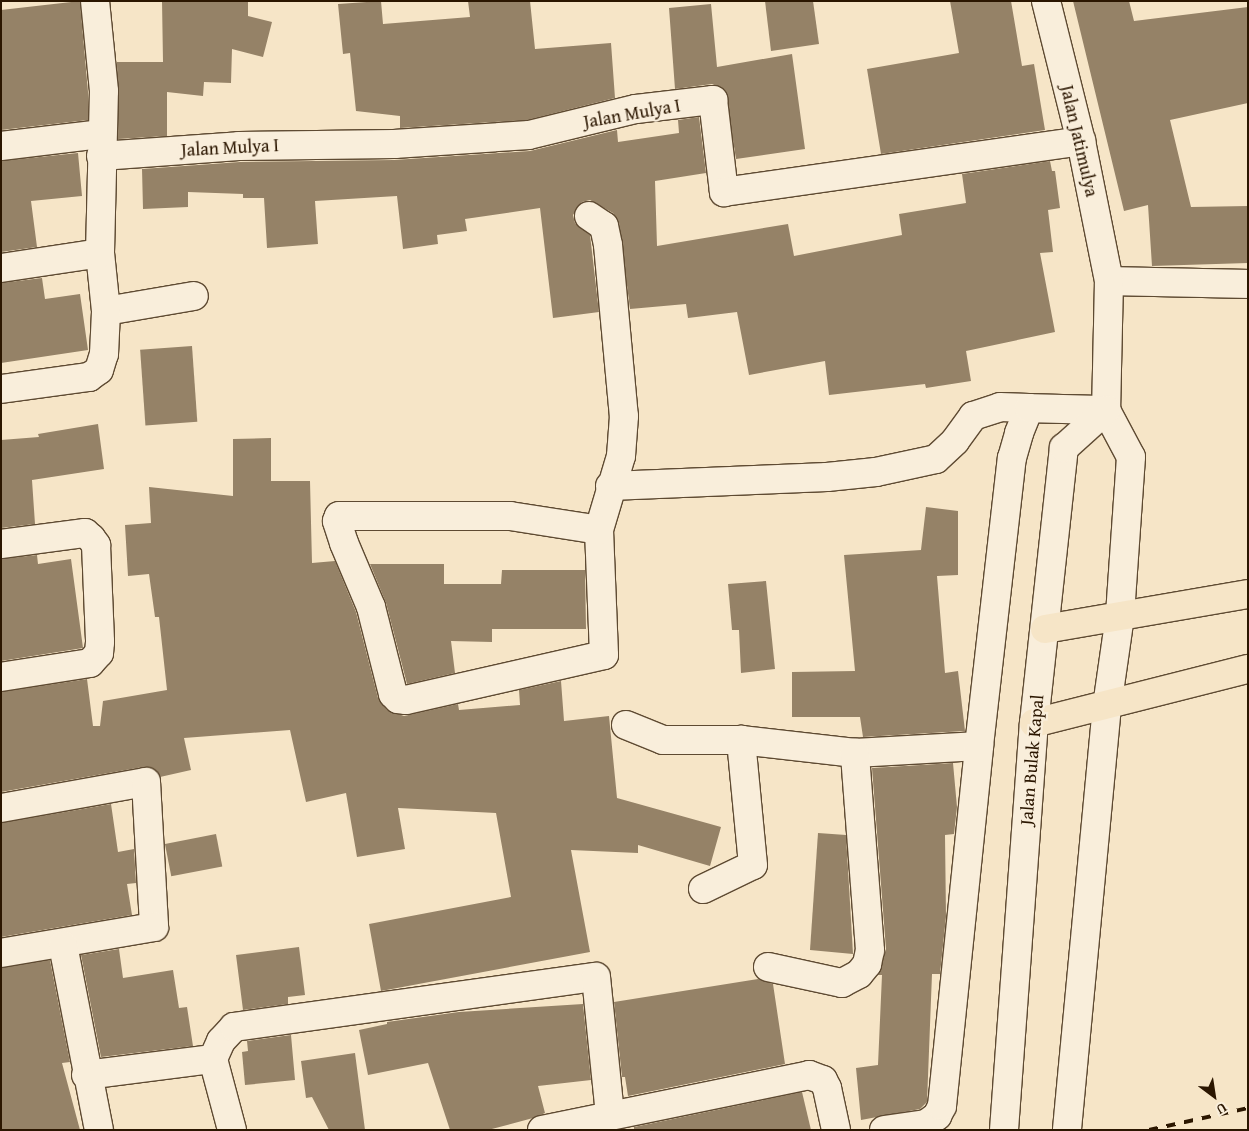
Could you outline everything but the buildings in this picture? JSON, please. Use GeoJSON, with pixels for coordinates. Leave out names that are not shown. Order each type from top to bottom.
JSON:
{"type":"FeatureCollection","features":[{"type":"Feature","properties":{"kind":"highway"},"geometry":{"type":"LineString","coordinates":[[1045,630],[1248,594]]}},
{"type":"Feature","properties":{"kind":"highway"},"geometry":{"type":"LineString","coordinates":[[1034,724],[1248,669]]}},
{"type":"Feature","properties":{"kind":"street"},"geometry":{"type":"LineString","coordinates":[[1,389],[89,377],[99,370],[104,354],[106,311],[100,253],[101,145],[104,91],[96,1]]}},
{"type":"Feature","properties":{"kind":"street","name":"Jalan Jatimulya"},"geometry":{"type":"LineString","coordinates":[[1046,1],[1081,141],[1109,281]]}},
{"type":"Feature","properties":{"kind":"street","name":"Jalan Mulya I"},"geometry":{"type":"LineString","coordinates":[[101,145],[394,144],[530,135],[636,109],[713,100],[724,192],[1081,141]]}},
{"type":"Feature","properties":{"kind":"street"},"geometry":{"type":"LineString","coordinates":[[1,146],[101,145]]}},
{"type":"Feature","properties":{"kind":"street"},"geometry":{"type":"LineString","coordinates":[[589,216],[604,226],[608,244],[624,416],[621,456],[610,486],[599,530],[604,655],[406,700],[398,699],[393,694],[372,607],[344,543],[337,521],[339,516],[510,516],[599,530]]}},
{"type":"Feature","properties":{"kind":"street"},"geometry":{"type":"LineString","coordinates":[[1,268],[100,253]]}},
{"type":"Feature","properties":{"kind":"street"},"geometry":{"type":"LineString","coordinates":[[1067,1125],[1107,706],[1120,616],[1130,458],[1106,410],[1109,281],[1248,284]]}},
{"type":"Feature","properties":{"kind":"street"},"geometry":{"type":"LineString","coordinates":[[106,311],[194,296]]}},
{"type":"Feature","properties":{"kind":"street"},"geometry":{"type":"LineString","coordinates":[[610,486],[827,477],[876,472],[936,459],[955,441],[973,416],[1000,407],[1106,410]]}},
{"type":"Feature","properties":{"kind":"street"},"geometry":{"type":"LineString","coordinates":[[884,1130],[926,1124],[937,1116],[942,1106],[978,746],[1012,458],[1029,408]]}},
{"type":"Feature","properties":{"kind":"street","name":"Jalan Bulak Kapal"},"geometry":{"type":"LineString","coordinates":[[1005,1120],[1034,724],[1064,448],[1106,410]]}},
{"type":"Feature","properties":{"kind":"street"},"geometry":{"type":"LineString","coordinates":[[1,544],[85,534],[91,538],[96,545],[100,642],[99,653],[90,663],[1,677]]}},
{"type":"Feature","properties":{"kind":"street"},"geometry":{"type":"LineString","coordinates":[[626,725],[663,740],[741,740],[855,753],[978,746]]}},
{"type":"Feature","properties":{"kind":"street"},"geometry":{"type":"LineString","coordinates":[[703,889],[753,865],[741,740]]}},
{"type":"Feature","properties":{"kind":"street"},"geometry":{"type":"LineString","coordinates":[[768,968],[842,983],[859,974],[866,964],[870,950],[855,753]]}},
{"type":"Feature","properties":{"kind":"street"},"geometry":{"type":"LineString","coordinates":[[1,808],[146,782],[154,927],[63,945],[1,954]]}},
{"type":"Feature","properties":{"kind":"street"},"geometry":{"type":"LineString","coordinates":[[63,945],[86,1075],[99,1130]]}},
{"type":"Feature","properties":{"kind":"street"},"geometry":{"type":"LineString","coordinates":[[232,1130],[213,1058],[221,1041],[234,1027],[246,1023],[596,977],[610,1115]]}},
{"type":"Feature","properties":{"kind":"street"},"geometry":{"type":"LineString","coordinates":[[86,1075],[213,1058]]}},
{"type":"Feature","properties":{"kind":"street"},"geometry":{"type":"LineString","coordinates":[[542,1130],[810,1075],[823,1080],[827,1088],[836,1130]]}},
{"type":"Feature","properties":{"kind":"railway"},"geometry":{"type":"LineString","coordinates":[[1149,1130],[1248,1108]]}}]}
